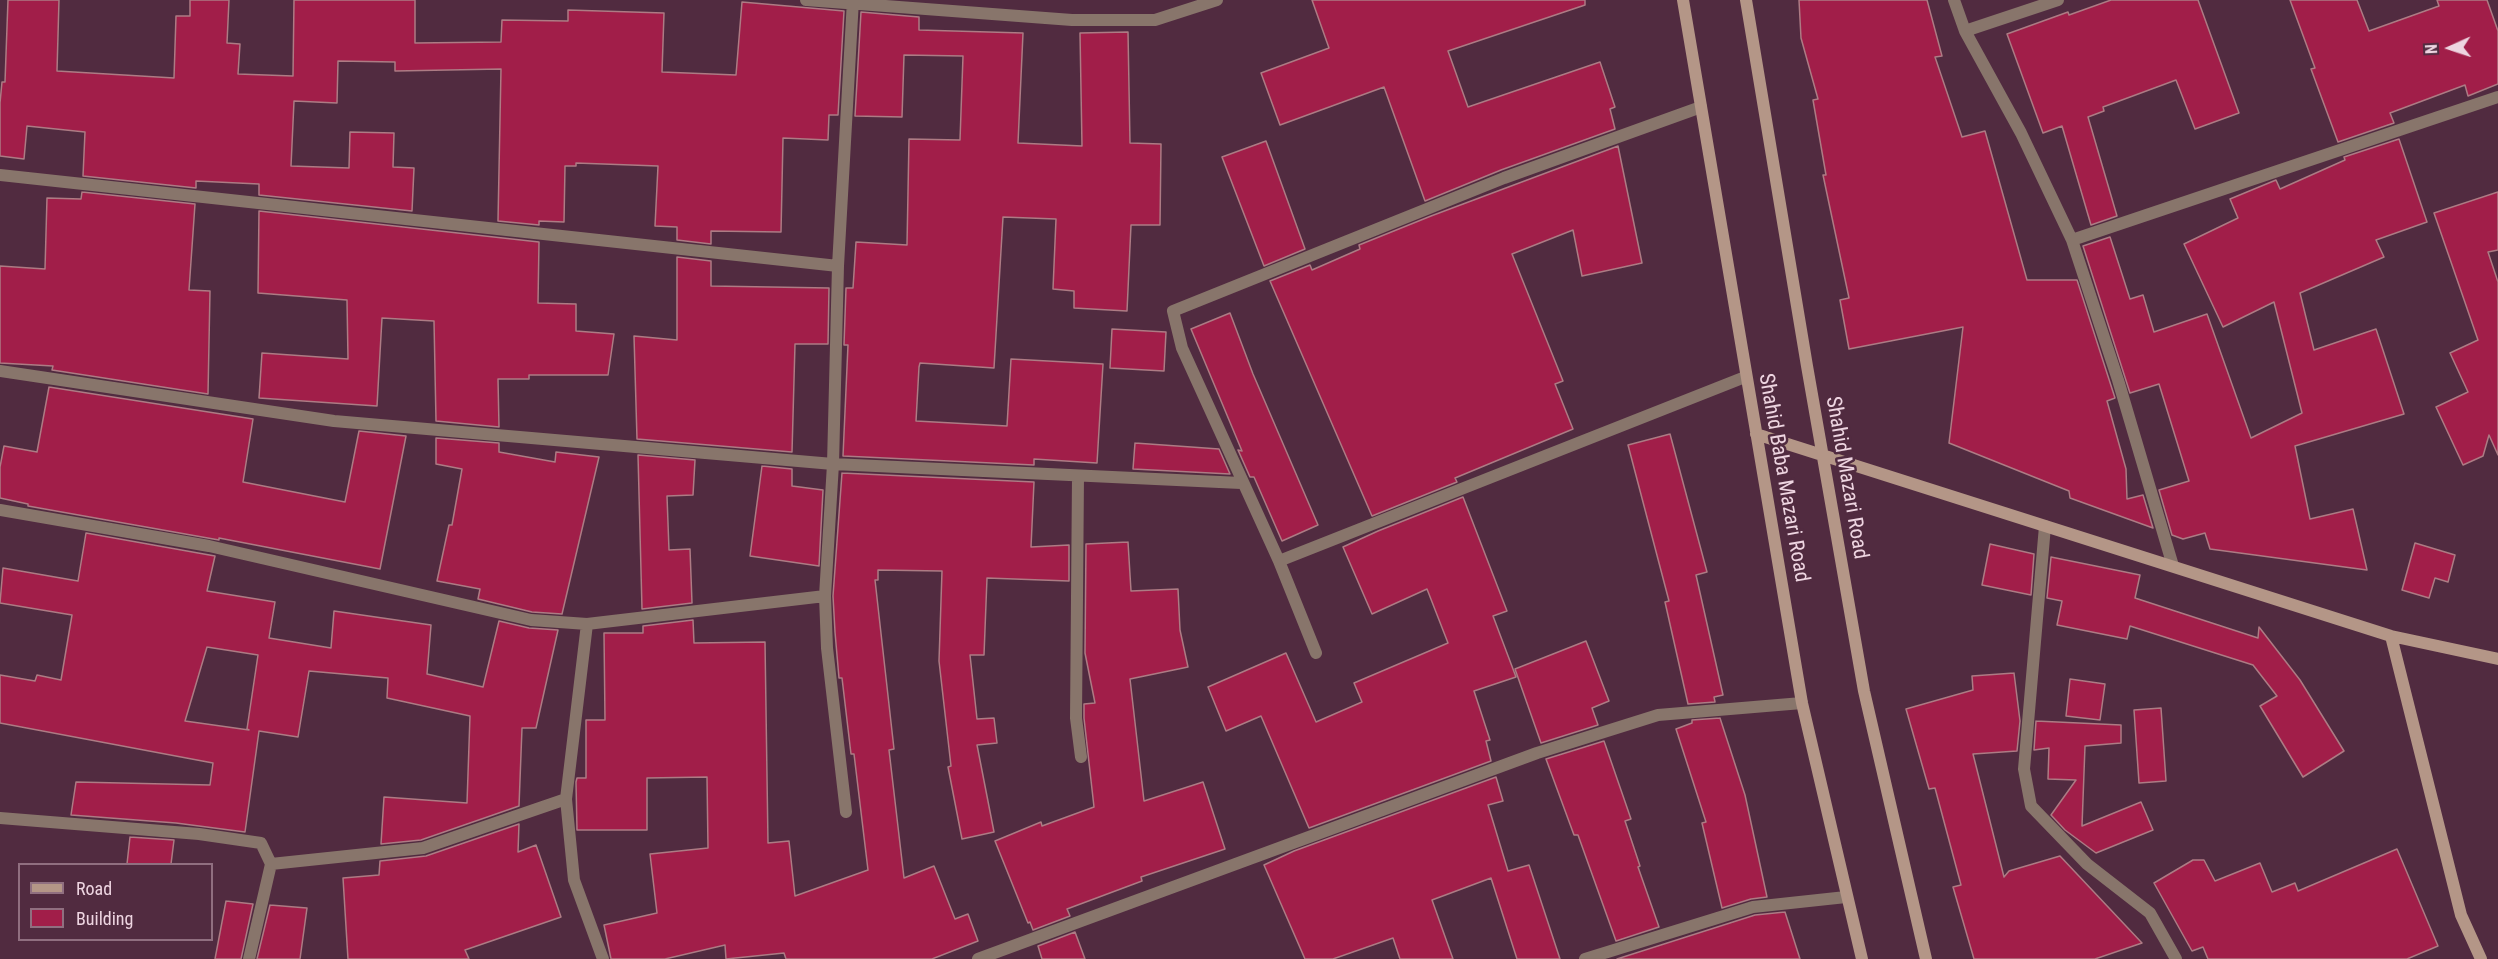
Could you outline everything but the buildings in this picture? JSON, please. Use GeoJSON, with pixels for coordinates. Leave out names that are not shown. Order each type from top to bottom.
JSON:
{"type":"FeatureCollection","features":[{"type":"Feature","properties":{"kind":"main road","name":"Shahid Baba Mazari Road"},"geometry":{"type":"LineString","coordinates":[[1683,0],[1745,377],[1803,703],[1862,959]]}},
{"type":"Feature","properties":{"kind":"main road","name":"Shahid Mazari Road"},"geometry":{"type":"LineString","coordinates":[[1746,0],[1864,691],[1926,959]]}},
{"type":"Feature","properties":{"kind":"main road"},"geometry":{"type":"LineString","coordinates":[[1756,434],[2391,636],[2498,659]]}},
{"type":"Feature","properties":{"kind":"main road"},"geometry":{"type":"LineString","coordinates":[[2391,636],[2461,915],[2481,959]]}},
{"type":"Feature","properties":{"kind":"street"},"geometry":{"type":"LineString","coordinates":[[806,0],[1072,20],[1155,20],[1217,0]]}},
{"type":"Feature","properties":{"kind":"street"},"geometry":{"type":"LineString","coordinates":[[1954,0],[1965,31],[2021,133],[2072,240],[2118,380],[2173,566]]}},
{"type":"Feature","properties":{"kind":"street"},"geometry":{"type":"LineString","coordinates":[[1965,31],[2058,0]]}},
{"type":"Feature","properties":{"kind":"street"},"geometry":{"type":"LineString","coordinates":[[846,812],[827,648],[825,596],[833,464],[838,266],[853,2]]}},
{"type":"Feature","properties":{"kind":"street"},"geometry":{"type":"LineString","coordinates":[[2072,240],[2498,97]]}},
{"type":"Feature","properties":{"kind":"street"},"geometry":{"type":"LineString","coordinates":[[1316,653],[1279,561],[1241,483],[1182,348],[1173,311],[1504,178],[1701,107]]}},
{"type":"Feature","properties":{"kind":"street"},"geometry":{"type":"LineString","coordinates":[[0,175],[838,266]]}},
{"type":"Feature","properties":{"kind":"street"},"geometry":{"type":"LineString","coordinates":[[0,371],[334,421],[833,464],[1241,483]]}},
{"type":"Feature","properties":{"kind":"street"},"geometry":{"type":"LineString","coordinates":[[1279,561],[1745,377]]}},
{"type":"Feature","properties":{"kind":"street"},"geometry":{"type":"LineString","coordinates":[[1078,476],[1076,718],[1081,757]]}},
{"type":"Feature","properties":{"kind":"street"},"geometry":{"type":"LineString","coordinates":[[0,510],[209,546],[531,620],[587,624],[825,596]]}},
{"type":"Feature","properties":{"kind":"street"},"geometry":{"type":"LineString","coordinates":[[2045,526],[2024,769],[2031,806],[2087,864],[2150,914],[2176,959]]}},
{"type":"Feature","properties":{"kind":"street"},"geometry":{"type":"LineString","coordinates":[[587,624],[566,799],[574,880],[603,959]]}},
{"type":"Feature","properties":{"kind":"street"},"geometry":{"type":"LineString","coordinates":[[978,959],[1537,753],[1658,716],[1803,703]]}},
{"type":"Feature","properties":{"kind":"street"},"geometry":{"type":"LineString","coordinates":[[271,864],[423,848],[566,799]]}},
{"type":"Feature","properties":{"kind":"street"},"geometry":{"type":"LineString","coordinates":[[0,818],[199,834],[261,843],[271,864],[249,959]]}},
{"type":"Feature","properties":{"kind":"street"},"geometry":{"type":"LineString","coordinates":[[1585,959],[1754,907],[1846,897]]}}]}
